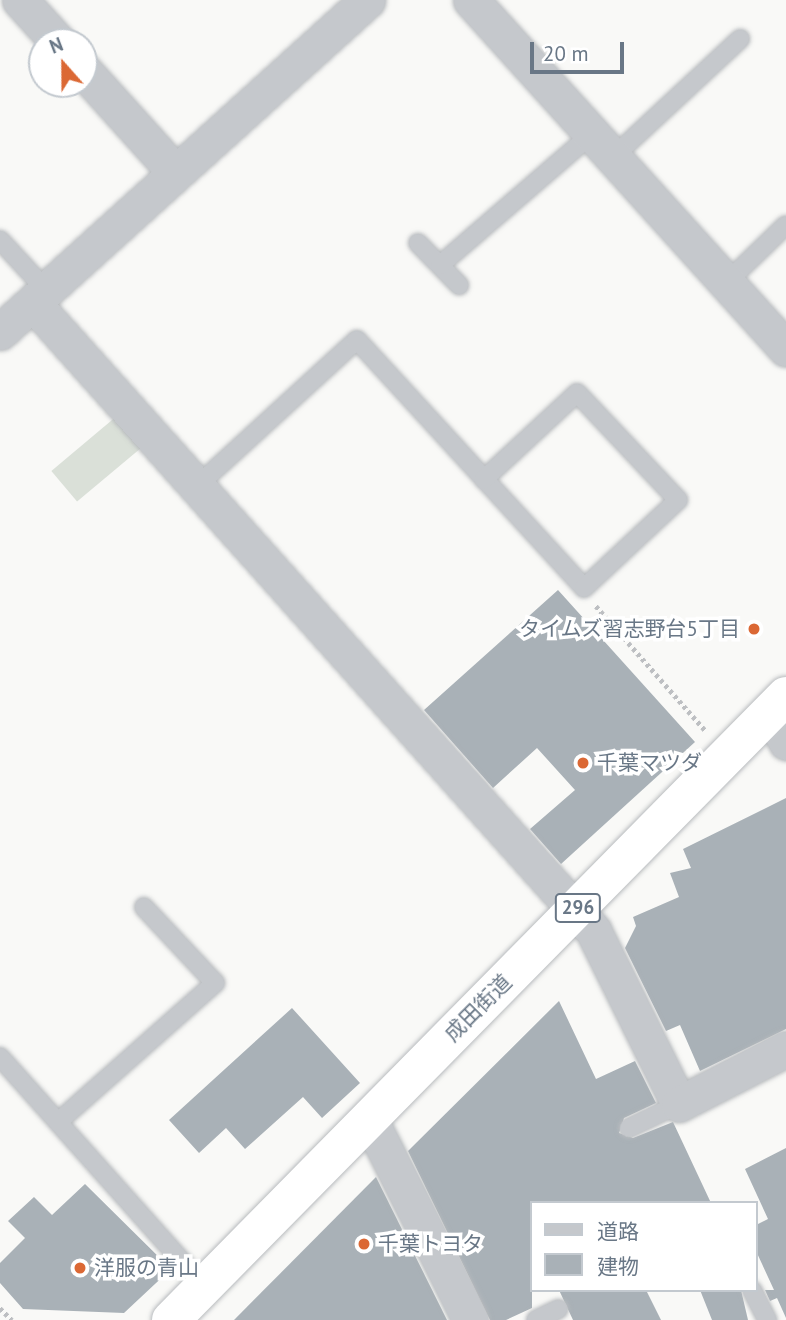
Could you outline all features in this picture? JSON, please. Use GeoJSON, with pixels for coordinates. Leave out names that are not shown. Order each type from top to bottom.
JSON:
{"type":"FeatureCollection","features":[{"type":"Feature","properties":{"kind":"highway","name":"成田街道"},"geometry":{"type":"LineString","coordinates":[[171,1320],[576,910],[781,717]]}},
{"type":"Feature","properties":{"kind":"street"},"geometry":{"type":"LineString","coordinates":[[19,0],[45,28]]}},
{"type":"Feature","properties":{"kind":"street"},"geometry":{"type":"LineString","coordinates":[[0,332],[367,0]]}},
{"type":"Feature","properties":{"kind":"street"},"geometry":{"type":"LineString","coordinates":[[471,0],[786,349]]}},
{"type":"Feature","properties":{"kind":"street"},"geometry":{"type":"LineString","coordinates":[[98,87],[176,173]]}},
{"type":"Feature","properties":{"kind":"street"},"geometry":{"type":"LineString","coordinates":[[40,297],[198,485],[418,739],[593,930],[679,1104],[786,1049]]}},
{"type":"Feature","properties":{"kind":"street"},"geometry":{"type":"LineString","coordinates":[[369,1118],[470,1320]]}},
{"type":"Feature","properties":{"kind":"lane"},"geometry":{"type":"LineString","coordinates":[[440,265],[602,146],[740,39]]}},
{"type":"Feature","properties":{"kind":"lane"},"geometry":{"type":"LineString","coordinates":[[726,283],[786,225]]}},
{"type":"Feature","properties":{"kind":"lane"},"geometry":{"type":"LineString","coordinates":[[0,240],[40,297]]}},
{"type":"Feature","properties":{"kind":"lane"},"geometry":{"type":"LineString","coordinates":[[418,243],[459,285]]}},
{"type":"Feature","properties":{"kind":"lane"},"geometry":{"type":"LineString","coordinates":[[198,485],[357,340],[484,479],[584,588],[678,500],[577,393],[484,479]]}},
{"type":"Feature","properties":{"kind":"lane"},"geometry":{"type":"LineString","coordinates":[[58,1122],[215,983],[144,907]]}},
{"type":"Feature","properties":{"kind":"lane"},"geometry":{"type":"LineString","coordinates":[[0,1057],[204,1286]]}},
{"type":"Feature","properties":{"kind":"lane"},"geometry":{"type":"LineString","coordinates":[[629,1128],[679,1104]]}},
{"type":"Feature","properties":{"kind":"lane"},"geometry":{"type":"LineString","coordinates":[[753,1292],[767,1320]]}},
{"type":"Feature","properties":{"kind":"lane"},"geometry":{"type":"LineString","coordinates":[[536,1320],[559,1309]]}},
{"type":"Feature","properties":{"kind":"path"},"geometry":{"type":"LineString","coordinates":[[584,588],[711,736]]}},
{"type":"Feature","properties":{"kind":"path"},"geometry":{"type":"LineString","coordinates":[[0,1308],[12,1320]]}},
{"type":"Feature","properties":{"kind":"shaded area"},"geometry":{"type":"Polygon","coordinates":[[[118,415],[144,446],[77,502],[51,471],[118,415]]]}},
{"type":"Feature","properties":{"kind":"building"},"geometry":{"type":"Polygon","coordinates":[[[558,590],[695,742],[561,864],[530,829],[575,790],[537,748],[493,788],[424,710],[558,590]]]}},
{"type":"Feature","properties":{"kind":"building"},"geometry":{"type":"Polygon","coordinates":[[[786,798],[786,1029],[700,1071],[680,1025],[666,1031],[625,948],[636,926],[633,917],[679,897],[670,873],[691,868],[683,849],[786,798]]]}},
{"type":"Feature","properties":{"kind":"building"},"geometry":{"type":"Polygon","coordinates":[[[559,1001],[596,1079],[635,1061],[656,1103],[624,1118],[619,1133],[633,1138],[673,1122],[710,1201],[530,1201],[532,1308],[506,1320],[490,1320],[408,1151],[559,1001]]]}},
{"type":"Feature","properties":{"kind":"building"},"geometry":{"type":"Polygon","coordinates":[[[292,1008],[360,1083],[322,1118],[303,1097],[245,1149],[226,1128],[199,1153],[169,1120],[292,1008]]]}},
{"type":"Feature","properties":{"kind":"building"},"geometry":{"type":"Polygon","coordinates":[[[786,1148],[786,1318],[777,1298],[770,1301],[765,1290],[774,1290],[758,1255],[758,1224],[768,1219],[745,1169],[786,1148]]]}},
{"type":"Feature","properties":{"kind":"building","name":"千葉トヨタ"},"geometry":{"type":"Polygon","coordinates":[[[376,1177],[447,1320],[234,1320],[376,1177]]]}},
{"type":"Feature","properties":{"kind":"building"},"geometry":{"type":"Polygon","coordinates":[[[85,1184],[171,1269],[124,1313],[23,1309],[0,1283],[0,1263],[25,1238],[8,1221],[34,1197],[52,1215],[85,1184]]]}},
{"type":"Feature","properties":{"kind":"building"},"geometry":{"type":"Polygon","coordinates":[[[560,1292],[647,1292],[661,1320],[573,1320],[560,1292]]]}},
{"type":"Feature","properties":{"kind":"building"},"geometry":{"type":"Polygon","coordinates":[[[701,1292],[741,1292],[748,1320],[712,1320],[701,1292]]]}},
{"type":"Feature","properties":{"kind":"place","name":"タイムズ習志野台5丁目"},"geometry":{"type":"Point","coordinates":[754,629]}},
{"type":"Feature","properties":{"kind":"place","name":"千葉マツダ"},"geometry":{"type":"Point","coordinates":[583,763]}},
{"type":"Feature","properties":{"kind":"place","name":"千葉トヨタ"},"geometry":{"type":"Point","coordinates":[364,1244]}},
{"type":"Feature","properties":{"kind":"place","name":"洋服の青山"},"geometry":{"type":"Point","coordinates":[80,1268]}}]}
